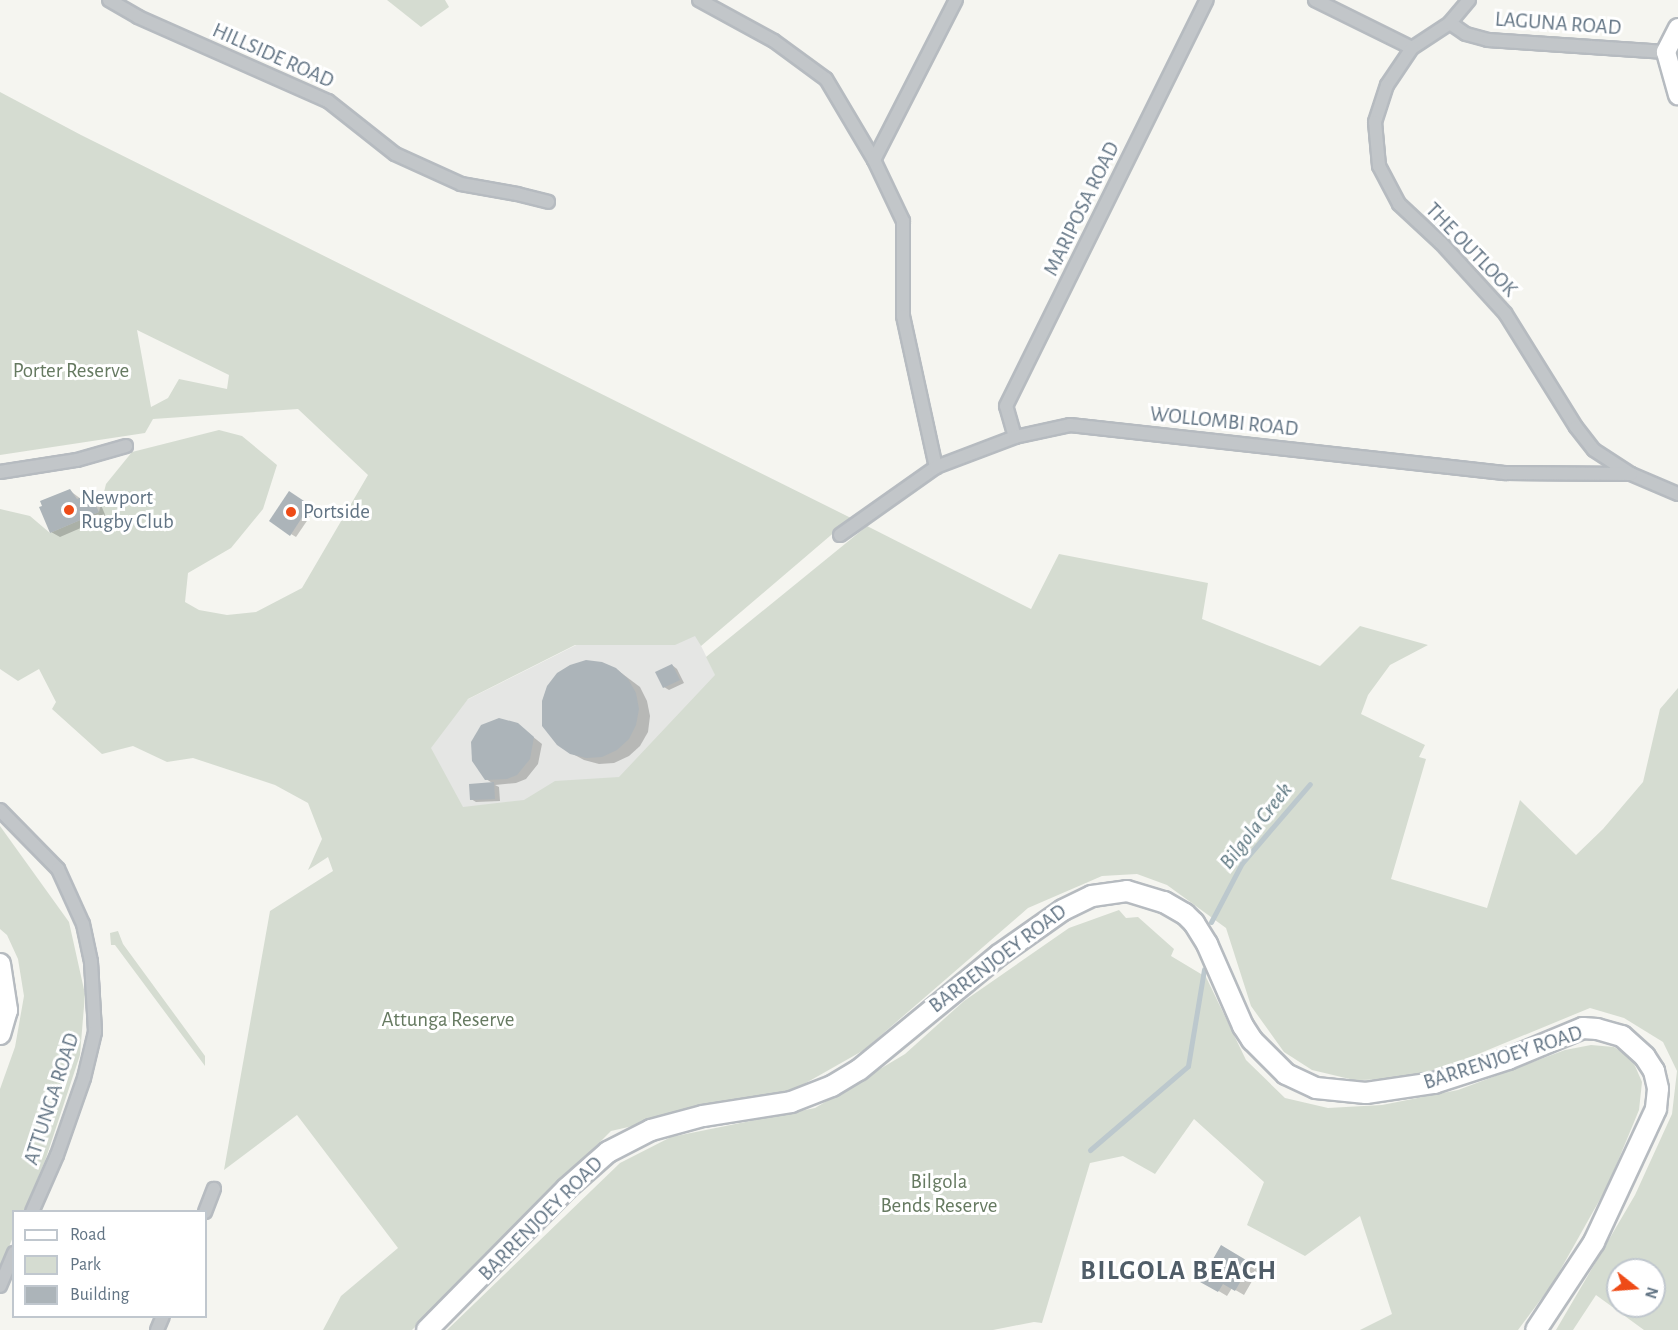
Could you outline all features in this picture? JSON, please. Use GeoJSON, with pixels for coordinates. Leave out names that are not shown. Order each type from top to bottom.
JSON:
{"type":"FeatureCollection","features":[{"type":"Feature","properties":{"kind":"main road","name":"BARRENJOEY ROAD"},"geometry":{"type":"LineString","coordinates":[[427,1330],[566,1189],[608,1152],[651,1130],[703,1116],[791,1102],[832,1086],[859,1070],[999,955],[1063,910],[1092,896],[1127,891],[1164,902],[1190,919],[1207,944],[1243,1026],[1252,1040],[1286,1074],[1316,1088],[1366,1093],[1434,1083],[1508,1059],[1583,1028],[1610,1031],[1622,1036],[1645,1057],[1654,1071],[1659,1089],[1653,1118],[1594,1242],[1536,1330]]}},
{"type":"Feature","properties":{"kind":"main road"},"geometry":{"type":"LineString","coordinates":[[0,964],[7,1010],[0,1034]]}},
{"type":"Feature","properties":{"kind":"street","name":"HILLSIDE ROAD"},"geometry":{"type":"LineString","coordinates":[[109,0],[138,17],[328,101],[395,154],[460,184],[518,194],[548,202]]}},
{"type":"Feature","properties":{"kind":"street"},"geometry":{"type":"LineString","coordinates":[[699,0],[774,41],[826,79],[874,160],[903,221],[903,316],[936,467]]}},
{"type":"Feature","properties":{"kind":"street"},"geometry":{"type":"LineString","coordinates":[[874,160],[956,0]]}},
{"type":"Feature","properties":{"kind":"street","name":"MARIPOSA ROAD"},"geometry":{"type":"LineString","coordinates":[[1015,437],[1006,406],[1207,0]]}},
{"type":"Feature","properties":{"kind":"street"},"geometry":{"type":"LineString","coordinates":[[1315,0],[1412,48]]}},
{"type":"Feature","properties":{"kind":"street","name":"THE OUTLOOK"},"geometry":{"type":"LineString","coordinates":[[1469,0],[1450,23],[1412,48],[1387,85],[1375,122],[1378,166],[1399,204],[1441,243],[1505,313],[1576,427],[1594,450],[1631,474],[1678,494]]}},
{"type":"Feature","properties":{"kind":"street","name":"LAGUNA ROAD"},"geometry":{"type":"LineString","coordinates":[[1450,23],[1466,34],[1488,40],[1666,52]]}},
{"type":"Feature","properties":{"kind":"street"},"geometry":{"type":"LineString","coordinates":[[1678,28],[1666,52],[1678,95]]}},
{"type":"Feature","properties":{"kind":"street","name":"WOLLOMBI ROAD"},"geometry":{"type":"LineString","coordinates":[[840,535],[936,467],[1015,437],[1070,425],[1506,473],[1631,474]]}},
{"type":"Feature","properties":{"kind":"street"},"geometry":{"type":"LineString","coordinates":[[0,472],[77,460],[126,446]]}},
{"type":"Feature","properties":{"kind":"street","name":"ATTUNGA ROAD"},"geometry":{"type":"LineString","coordinates":[[0,810],[58,870],[83,924],[91,962],[95,1032],[84,1078],[57,1155],[33,1210]]}},
{"type":"Feature","properties":{"kind":"street"},"geometry":{"type":"LineString","coordinates":[[207,1210],[214,1190]]}},
{"type":"Feature","properties":{"kind":"street"},"geometry":{"type":"LineString","coordinates":[[0,1286],[12,1258]]}},
{"type":"Feature","properties":{"kind":"shaded area"},"geometry":{"type":"Polygon","coordinates":[[[676,595],[737,719],[535,820],[444,839],[393,737],[676,595]]]}},
{"type":"Feature","properties":{"kind":"green space"},"geometry":{"type":"Polygon","coordinates":[[[387,0],[445,0],[449,7],[421,27],[387,0]]]}},
{"type":"Feature","properties":{"kind":"green space"},"geometry":{"type":"Polygon","coordinates":[[[0,92],[81,135],[851,518],[701,646],[695,636],[675,645],[575,645],[468,699],[431,748],[463,807],[524,800],[555,781],[619,777],[715,675],[706,657],[867,526],[1031,609],[1059,554],[1208,583],[1202,619],[1320,666],[1360,626],[1428,645],[1390,665],[1368,695],[1361,714],[1425,745],[1419,757],[1426,759],[1391,879],[1487,908],[1520,800],[1576,855],[1603,829],[1643,782],[1660,709],[1678,688],[1678,1330],[1644,1330],[1628,1318],[1666,1318],[1666,1258],[1606,1258],[1606,1302],[1596,1295],[1573,1330],[1556,1330],[1635,1195],[1672,1114],[1677,1071],[1663,1042],[1624,1018],[1590,1008],[1454,1064],[1408,1079],[1354,1080],[1312,1070],[1284,1052],[1251,1006],[1226,928],[1167,885],[1137,874],[1102,876],[1028,908],[864,1050],[797,1088],[611,1131],[412,1330],[323,1330],[341,1296],[398,1248],[297,1115],[224,1170],[270,911],[333,871],[328,857],[308,870],[322,839],[308,803],[275,785],[193,758],[167,762],[133,746],[102,754],[52,709],[56,702],[39,669],[18,681],[0,669],[0,509],[30,516],[50,533],[99,512],[106,484],[132,452],[219,430],[242,436],[277,465],[263,509],[231,548],[188,573],[185,602],[199,610],[227,615],[256,612],[302,588],[368,475],[298,409],[153,419],[145,433],[0,455],[0,92]],[[137,330],[151,407],[168,398],[179,379],[227,389],[229,375],[137,330]]]}},
{"type":"Feature","properties":{"kind":"green space"},"geometry":{"type":"Polygon","coordinates":[[[0,826],[69,922],[85,994],[80,1055],[45,1161],[24,1210],[12,1210],[12,1239],[0,1269],[0,1089],[15,1047],[24,996],[18,959],[7,935],[0,929],[0,826]]]}},
{"type":"Feature","properties":{"kind":"green space","name":"Bilgola Bends Reserve"},"geometry":{"type":"Polygon","coordinates":[[[1119,910],[1126,918],[1138,917],[1174,949],[1171,956],[1206,977],[1246,1060],[1285,1098],[1328,1108],[1382,1105],[1458,1090],[1565,1050],[1591,1045],[1614,1047],[1632,1059],[1642,1082],[1639,1110],[1608,1185],[1553,1283],[1518,1330],[1360,1330],[1392,1314],[1360,1216],[1305,1256],[1247,1225],[1264,1182],[1194,1119],[1155,1174],[1123,1156],[1090,1163],[1042,1323],[1034,1322],[993,1330],[447,1330],[620,1163],[671,1137],[815,1108],[905,1054],[964,1001],[1069,928],[1119,910]]]}},
{"type":"Feature","properties":{"kind":"green space"},"geometry":{"type":"Polygon","coordinates":[[[118,931],[123,944],[205,1056],[205,1066],[115,945],[111,945],[110,933],[118,931]]]}},
{"type":"Feature","properties":{"kind":"building","name":"Newport Rugby Club"},"geometry":{"type":"Polygon","coordinates":[[[70,489],[77,499],[90,494],[99,512],[50,533],[39,507],[42,506],[40,501],[70,489]]]}},
{"type":"Feature","properties":{"kind":"building"},"geometry":{"type":"Polygon","coordinates":[[[289,491],[310,505],[290,536],[269,521],[289,491]]]}},
{"type":"Feature","properties":{"kind":"building"},"geometry":{"type":"Polygon","coordinates":[[[586,660],[602,662],[616,668],[628,679],[636,693],[639,709],[636,725],[629,739],[617,750],[602,757],[586,758],[570,754],[557,745],[542,726],[542,701],[547,686],[557,673],[570,665],[586,660]]]}},
{"type":"Feature","properties":{"kind":"building"},"geometry":{"type":"Polygon","coordinates":[[[672,664],[680,680],[663,688],[655,672],[672,664]]]}},
{"type":"Feature","properties":{"kind":"building"},"geometry":{"type":"Polygon","coordinates":[[[499,718],[518,723],[534,737],[530,759],[517,775],[507,779],[485,780],[472,761],[471,742],[481,725],[499,718]]]}},
{"type":"Feature","properties":{"kind":"building"},"geometry":{"type":"Polygon","coordinates":[[[494,782],[495,799],[470,800],[469,784],[494,782]]]}},
{"type":"Feature","properties":{"kind":"building"},"geometry":{"type":"Polygon","coordinates":[[[1221,1245],[1251,1263],[1235,1291],[1223,1284],[1218,1292],[1200,1282],[1221,1245]]]}},
{"type":"Feature","properties":{"kind":"waterway","name":"Bilgola Creek"},"geometry":{"type":"LineString","coordinates":[[1211,922],[1242,863],[1310,784]]}},
{"type":"Feature","properties":{"kind":"waterway","name":"Bilgola Creek"},"geometry":{"type":"LineString","coordinates":[[1090,1150],[1188,1066],[1204,969]]}},
{"type":"Feature","properties":{"kind":"place","name":"Newport Rugby Club"},"geometry":{"type":"Point","coordinates":[69,510]}},
{"type":"Feature","properties":{"kind":"place","name":"Portside"},"geometry":{"type":"Point","coordinates":[291,512]}},
{"type":"Feature","properties":{"kind":"district","name":"BILGOLA BEACH"},"geometry":{"type":"Point","coordinates":[1179,1271]}},
{"type":"Feature","properties":{"kind":"park label","name":"Porter Reserve"},"geometry":{"type":"Point","coordinates":[71,371]}},
{"type":"Feature","properties":{"kind":"park label","name":"Attunga Reserve"},"geometry":{"type":"Point","coordinates":[448,1020]}}]}
